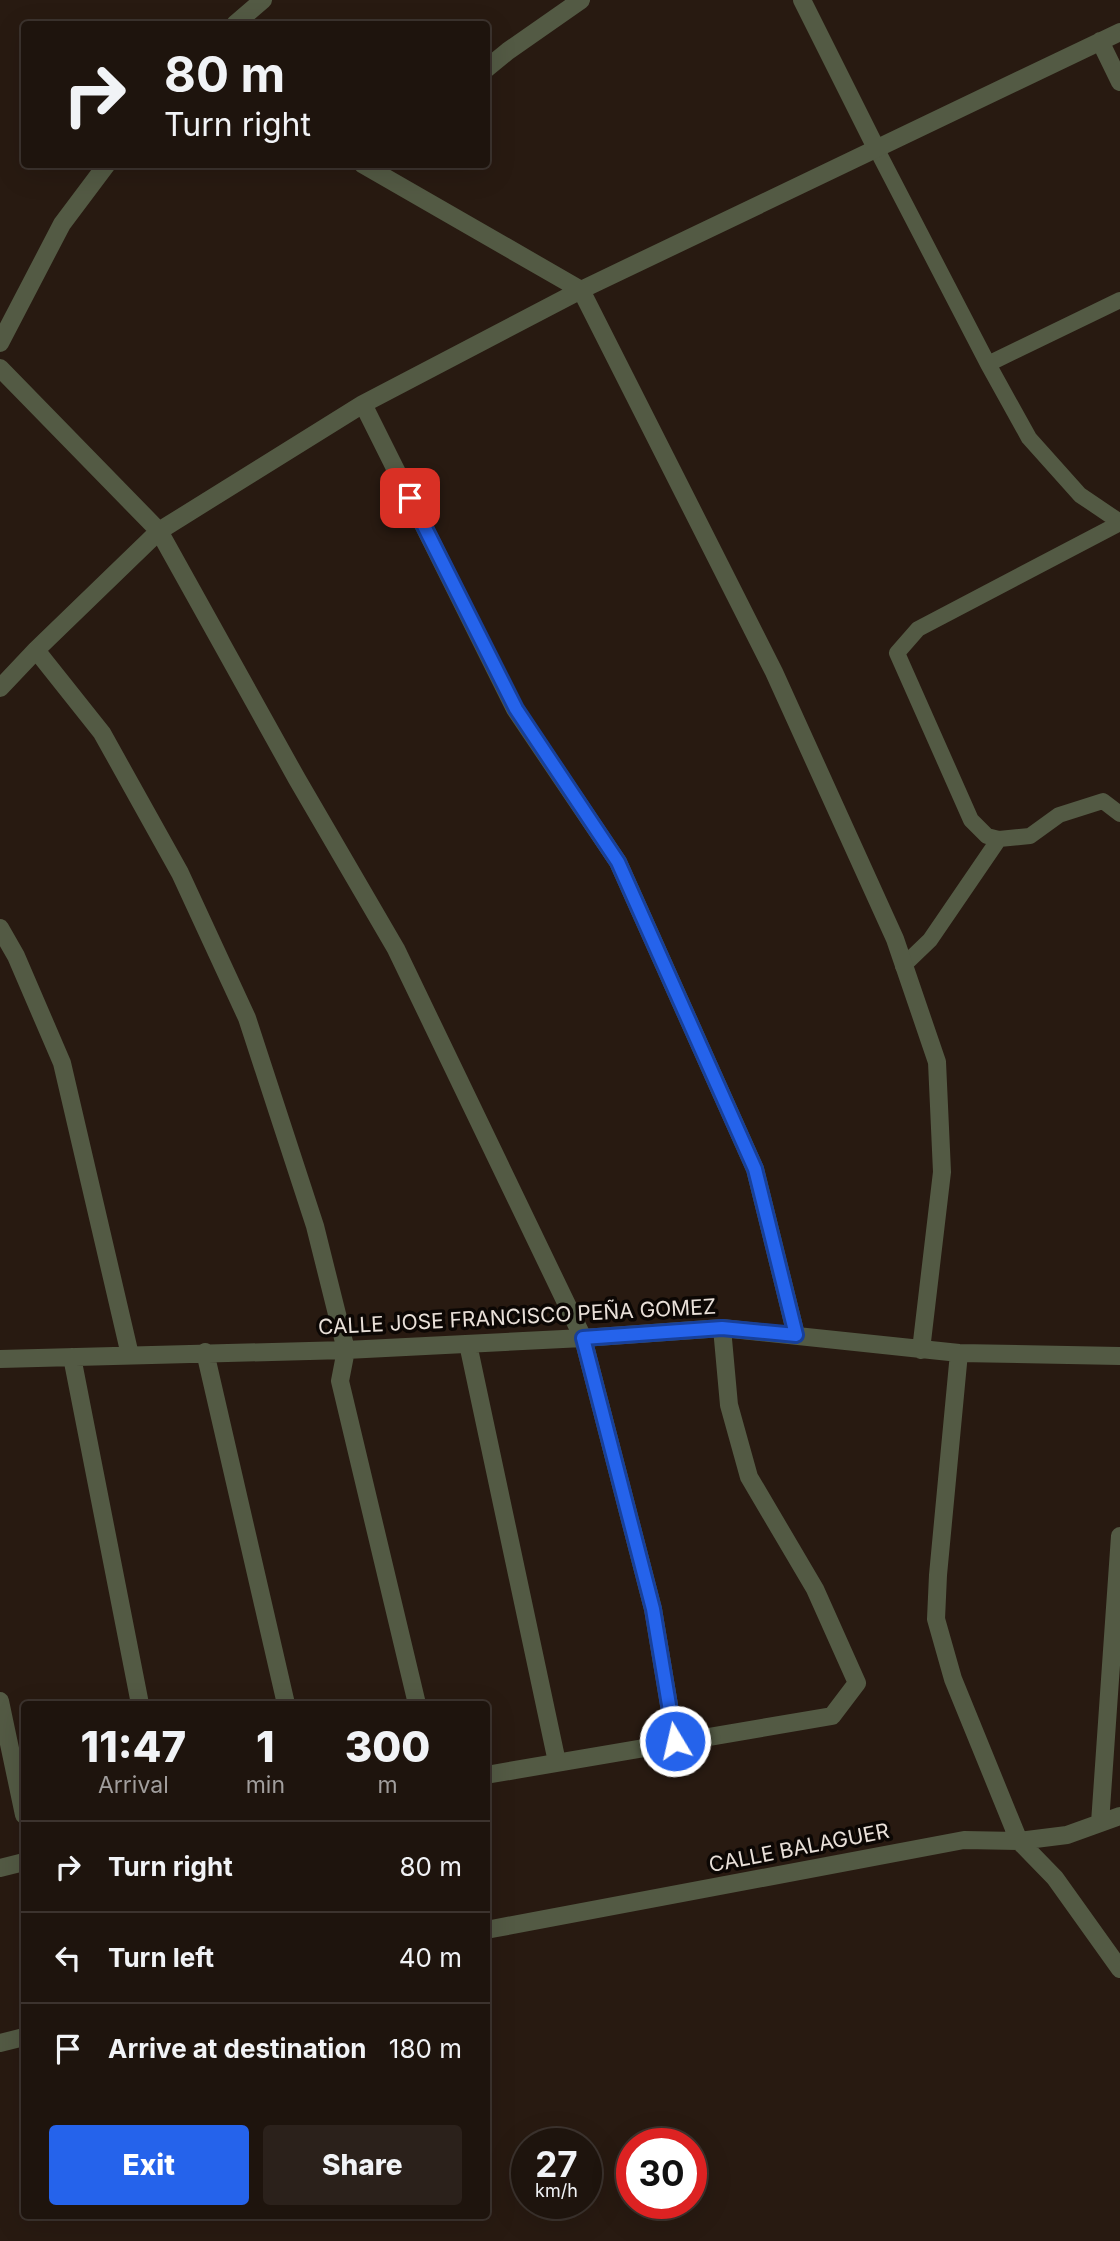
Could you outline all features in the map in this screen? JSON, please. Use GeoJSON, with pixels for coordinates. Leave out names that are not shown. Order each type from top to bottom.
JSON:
{"type":"FeatureCollection","features":[{"type":"Feature","properties":{"kind":"street"},"geometry":{"type":"LineString","coordinates":[[238,21],[263,0]]}},
{"type":"Feature","properties":{"kind":"street"},"geometry":{"type":"LineString","coordinates":[[490,66],[581,0]]}},
{"type":"Feature","properties":{"kind":"street"},"geometry":{"type":"LineString","coordinates":[[802,0],[876,148]]}},
{"type":"Feature","properties":{"kind":"street"},"geometry":{"type":"LineString","coordinates":[[0,688],[159,531],[363,404],[581,290],[1120,32]]}},
{"type":"Feature","properties":{"kind":"street"},"geometry":{"type":"LineString","coordinates":[[1100,41],[1120,82]]}},
{"type":"Feature","properties":{"kind":"street"},"geometry":{"type":"LineString","coordinates":[[0,343],[62,224],[104,168]]}},
{"type":"Feature","properties":{"kind":"street"},"geometry":{"type":"LineString","coordinates":[[370,168],[581,290],[774,672],[895,939],[937,1062],[942,1172],[921,1350]]}},
{"type":"Feature","properties":{"kind":"street"},"geometry":{"type":"LineString","coordinates":[[0,368],[159,531],[396,950],[583,1338],[653,1609],[675,1741]]}},
{"type":"Feature","properties":{"kind":"street"},"geometry":{"type":"LineString","coordinates":[[363,404],[516,709],[618,862],[755,1169],[796,1335]]}},
{"type":"Feature","properties":{"kind":"street"},"geometry":{"type":"LineString","coordinates":[[36,650],[102,733],[180,873],[247,1018],[315,1226],[346,1350],[340,1381],[417,1701]]}},
{"type":"Feature","properties":{"kind":"street"},"geometry":{"type":"LineString","coordinates":[[0,928],[16,956],[62,1063],[130,1355]]}},
{"type":"Feature","properties":{"kind":"street"},"geometry":{"type":"LineString","coordinates":[[490,1773],[832,1716],[857,1683],[815,1589],[749,1477],[729,1405],[722,1328]]}},
{"type":"Feature","properties":{"kind":"street","name":"CALLE JOSE FRANCISCO PEÑA GOMEZ"},"geometry":{"type":"LineString","coordinates":[[0,1359],[346,1350],[722,1328],[959,1353],[1120,1356]]}},
{"type":"Feature","properties":{"kind":"street"},"geometry":{"type":"LineString","coordinates":[[468,1344],[557,1762]]}},
{"type":"Feature","properties":{"kind":"street"},"geometry":{"type":"LineString","coordinates":[[205,1352],[285,1701]]}},
{"type":"Feature","properties":{"kind":"street"},"geometry":{"type":"LineString","coordinates":[[959,1353],[936,1619],[953,1679],[1019,1841],[1055,1878],[1120,1969]]}},
{"type":"Feature","properties":{"kind":"street"},"geometry":{"type":"LineString","coordinates":[[72,1357],[139,1701]]}},
{"type":"Feature","properties":{"kind":"street"},"geometry":{"type":"LineString","coordinates":[[1100,1823],[1120,1536]]}},
{"type":"Feature","properties":{"kind":"street"},"geometry":{"type":"LineString","coordinates":[[0,1701],[21,1801]]}},
{"type":"Feature","properties":{"kind":"street","name":"CALLE BALAGUER"},"geometry":{"type":"LineString","coordinates":[[490,1929],[964,1840],[1019,1841],[1068,1835],[1120,1816]]}},
{"type":"Feature","properties":{"kind":"street"},"geometry":{"type":"LineString","coordinates":[[0,1868],[21,1863]]}},
{"type":"Feature","properties":{"kind":"street"},"geometry":{"type":"LineString","coordinates":[[0,2043],[21,2038]]}},
{"type":"Feature","properties":{"kind":"lane"},"geometry":{"type":"LineString","coordinates":[[876,148],[1029,438],[1080,495],[1120,522],[918,629],[897,653],[971,820],[987,836],[999,839],[1030,836],[1059,815],[1103,801],[1120,814]]}},
{"type":"Feature","properties":{"kind":"lane"},"geometry":{"type":"LineString","coordinates":[[988,364],[1120,300]]}},
{"type":"Feature","properties":{"kind":"lane"},"geometry":{"type":"LineString","coordinates":[[904,966],[930,940],[999,839]]}},
{"type":"Feature","properties":{"kind":"route"},"geometry":{"type":"LineString","coordinates":[[410,498],[516,709],[618,862],[755,1169],[796,1335],[722,1328],[583,1338],[653,1609],[675,1741]]}}]}
